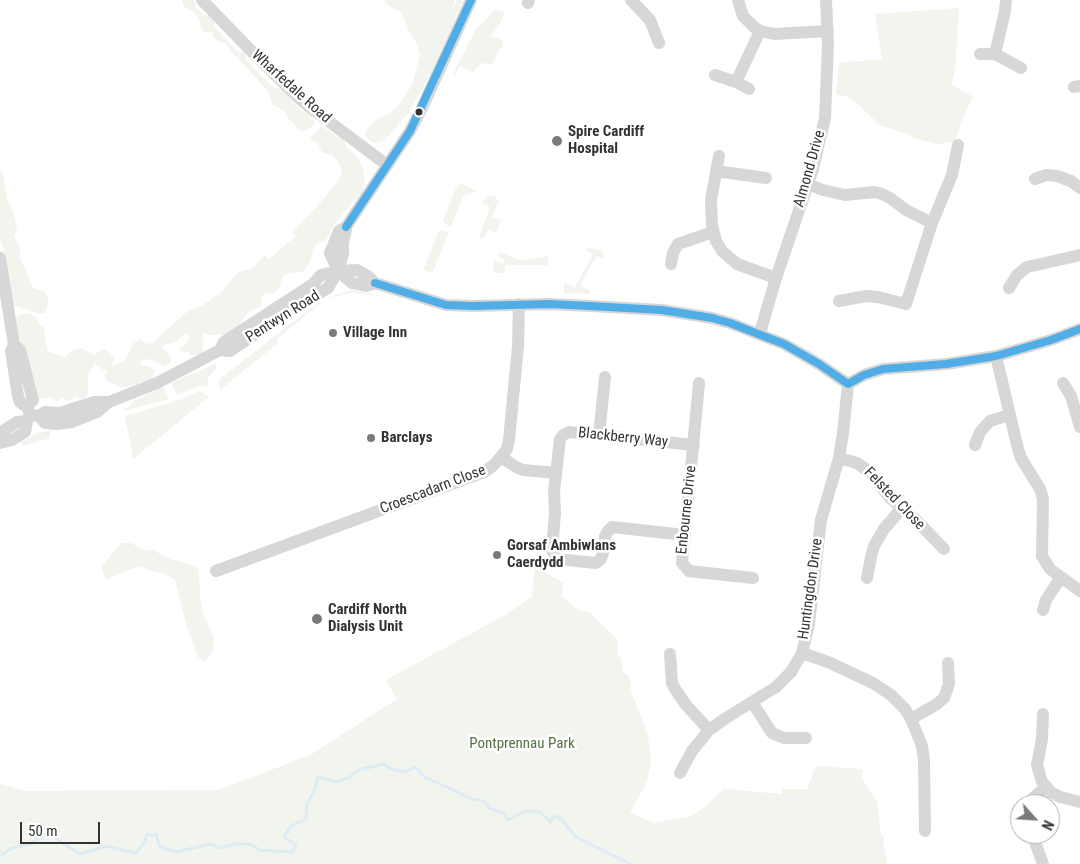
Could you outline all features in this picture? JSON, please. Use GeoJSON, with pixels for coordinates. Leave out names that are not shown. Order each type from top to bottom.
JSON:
{"type":"FeatureCollection","features":[{"type":"Feature","properties":{"kind":"street","name":"Wharfedale Road"},"geometry":{"type":"LineString","coordinates":[[202,0],[303,102],[386,165]]}},
{"type":"Feature","properties":{"kind":"street","name":"Pentwyn Road"},"geometry":{"type":"LineString","coordinates":[[31,415],[45,423],[66,423],[97,412],[110,402],[157,383],[220,350],[230,351],[289,310],[328,288],[338,271],[343,254],[342,242],[346,234],[346,227],[424,106],[471,0]]}},
{"type":"Feature","properties":{"kind":"street"},"geometry":{"type":"LineString","coordinates":[[631,0],[650,20],[659,43]]}},
{"type":"Feature","properties":{"kind":"street"},"geometry":{"type":"LineString","coordinates":[[738,0],[743,16],[760,31],[774,34],[828,31]]}},
{"type":"Feature","properties":{"kind":"street","name":"Almond Drive"},"geometry":{"type":"LineString","coordinates":[[760,334],[776,278],[813,169],[825,118],[828,31],[826,0]]}},
{"type":"Feature","properties":{"kind":"street"},"geometry":{"type":"LineString","coordinates":[[995,54],[1006,0]]}},
{"type":"Feature","properties":{"kind":"street"},"geometry":{"type":"LineString","coordinates":[[736,82],[760,31]]}},
{"type":"Feature","properties":{"kind":"street"},"geometry":{"type":"LineString","coordinates":[[980,54],[995,54],[1021,68]]}},
{"type":"Feature","properties":{"kind":"street"},"geometry":{"type":"LineString","coordinates":[[715,75],[736,82],[749,89]]}},
{"type":"Feature","properties":{"kind":"street"},"geometry":{"type":"LineString","coordinates":[[839,301],[866,296],[906,304],[932,223],[952,175],[958,145]]}},
{"type":"Feature","properties":{"kind":"street"},"geometry":{"type":"LineString","coordinates":[[719,156],[711,200],[713,232],[722,251],[736,264],[776,278]]}},
{"type":"Feature","properties":{"kind":"street"},"geometry":{"type":"LineString","coordinates":[[716,171],[766,178]]}},
{"type":"Feature","properties":{"kind":"street"},"geometry":{"type":"LineString","coordinates":[[1042,173],[1070,181],[1080,188]]}},
{"type":"Feature","properties":{"kind":"street"},"geometry":{"type":"LineString","coordinates":[[807,184],[844,195],[875,192],[882,194],[906,210],[932,223]]}},
{"type":"Feature","properties":{"kind":"street"},"geometry":{"type":"LineString","coordinates":[[671,264],[673,253],[678,244],[713,232]]}},
{"type":"Feature","properties":{"kind":"street"},"geometry":{"type":"LineString","coordinates":[[1008,288],[1013,271],[1080,255]]}},
{"type":"Feature","properties":{"kind":"street"},"geometry":{"type":"LineString","coordinates":[[0,258],[2,288],[14,345],[11,351],[18,396],[20,402],[31,415]]}},
{"type":"Feature","properties":{"kind":"street"},"geometry":{"type":"LineString","coordinates":[[338,271],[352,283],[366,286],[375,283],[446,304],[473,306],[549,304],[662,310],[721,321],[760,334],[800,353],[848,384],[864,375],[883,369],[946,364],[996,356],[1051,340],[1080,329]]}},
{"type":"Feature","properties":{"kind":"street","name":"Croescadarn Close"},"geometry":{"type":"LineString","coordinates":[[216,571],[484,472],[494,465],[507,449],[509,440],[520,304]]}},
{"type":"Feature","properties":{"kind":"street"},"geometry":{"type":"LineString","coordinates":[[996,356],[1021,458],[1040,489],[1042,499],[1042,556],[1050,569],[1080,591]]}},
{"type":"Feature","properties":{"kind":"street"},"geometry":{"type":"LineString","coordinates":[[599,435],[605,377]]}},
{"type":"Feature","properties":{"kind":"street","name":"Enbourne Drive"},"geometry":{"type":"LineString","coordinates":[[699,383],[682,563],[689,571],[753,578]]}},
{"type":"Feature","properties":{"kind":"street"},"geometry":{"type":"LineString","coordinates":[[1063,383],[1071,396],[1080,427]]}},
{"type":"Feature","properties":{"kind":"street","name":"Huntingdon Drive"},"geometry":{"type":"LineString","coordinates":[[680,773],[692,751],[709,730],[776,687],[798,662],[802,653],[808,624],[821,520],[843,433],[848,384]]}},
{"type":"Feature","properties":{"kind":"street"},"geometry":{"type":"LineString","coordinates":[[0,433],[31,415]]}},
{"type":"Feature","properties":{"kind":"street"},"geometry":{"type":"LineString","coordinates":[[0,443],[12,440],[26,432],[31,415]]}},
{"type":"Feature","properties":{"kind":"street"},"geometry":{"type":"LineString","coordinates":[[976,445],[980,432],[985,425],[990,421],[1009,415]]}},
{"type":"Feature","properties":{"kind":"street","name":"Blackberry Way"},"geometry":{"type":"LineString","coordinates":[[685,535],[612,527],[605,536],[603,554],[596,563],[557,559],[552,550],[556,473],[560,439],[569,432],[694,445]]}},
{"type":"Feature","properties":{"kind":"street"},"geometry":{"type":"LineString","coordinates":[[501,457],[523,470],[556,473]]}},
{"type":"Feature","properties":{"kind":"street","name":"Felsted Close"},"geometry":{"type":"LineString","coordinates":[[838,458],[857,463],[871,473],[889,497],[915,519],[944,549]]}},
{"type":"Feature","properties":{"kind":"street"},"geometry":{"type":"LineString","coordinates":[[868,578],[874,546],[884,529],[901,509]]}},
{"type":"Feature","properties":{"kind":"street"},"geometry":{"type":"LineString","coordinates":[[1044,610],[1046,600],[1061,578]]}},
{"type":"Feature","properties":{"kind":"street"},"geometry":{"type":"LineString","coordinates":[[802,653],[850,672],[883,689],[905,709],[922,746],[924,760],[925,831]]}},
{"type":"Feature","properties":{"kind":"street"},"geometry":{"type":"LineString","coordinates":[[670,654],[672,683],[675,689],[692,712],[709,730]]}},
{"type":"Feature","properties":{"kind":"street"},"geometry":{"type":"LineString","coordinates":[[911,719],[944,698],[949,684],[948,663]]}},
{"type":"Feature","properties":{"kind":"street"},"geometry":{"type":"LineString","coordinates":[[752,702],[772,733],[784,738],[806,738]]}},
{"type":"Feature","properties":{"kind":"street"},"geometry":{"type":"LineString","coordinates":[[1043,714],[1042,740],[1037,765],[1042,782],[1051,792],[1060,797],[1080,802]]}},
{"type":"Feature","properties":{"kind":"street"},"geometry":{"type":"LineString","coordinates":[[1038,794],[1046,787]]}},
{"type":"Feature","properties":{"kind":"street"},"geometry":{"type":"LineString","coordinates":[[1036,844],[1043,864]]}},
{"type":"Feature","properties":{"kind":"green space"},"geometry":{"type":"Polygon","coordinates":[[[182,0],[193,0],[196,3],[195,6],[215,22],[214,27],[238,52],[244,52],[245,58],[249,63],[274,88],[285,90],[292,102],[302,111],[308,110],[315,123],[302,132],[288,118],[286,112],[272,104],[269,93],[226,44],[215,39],[212,33],[203,31],[200,26],[200,20],[192,10],[184,7],[182,0]]]}},
{"type":"Feature","properties":{"kind":"green space"},"geometry":{"type":"Polygon","coordinates":[[[384,0],[454,0],[452,13],[457,0],[463,0],[435,66],[409,112],[386,139],[373,143],[367,138],[365,133],[367,129],[377,119],[387,115],[398,106],[412,85],[420,55],[416,41],[409,31],[402,13],[386,4],[384,0]]]}},
{"type":"Feature","properties":{"kind":"green space"},"geometry":{"type":"Polygon","coordinates":[[[959,8],[955,71],[951,84],[973,97],[955,141],[952,143],[945,142],[944,145],[912,138],[910,135],[876,124],[875,120],[851,98],[836,94],[839,63],[882,59],[875,14],[959,8]]]}},
{"type":"Feature","properties":{"kind":"green space"},"geometry":{"type":"Polygon","coordinates":[[[499,10],[504,12],[504,14],[500,24],[491,35],[502,41],[503,45],[492,66],[491,64],[483,63],[472,72],[460,66],[455,75],[453,74],[477,27],[493,11],[499,10]]]}},
{"type":"Feature","properties":{"kind":"green space"},"geometry":{"type":"Polygon","coordinates":[[[321,126],[337,137],[344,139],[346,147],[357,156],[363,169],[365,184],[362,192],[335,223],[326,240],[314,246],[309,264],[303,272],[289,273],[283,276],[279,288],[274,293],[263,294],[260,307],[248,312],[234,332],[228,335],[203,333],[203,351],[200,355],[191,355],[188,351],[183,353],[180,351],[180,347],[183,347],[189,339],[189,335],[186,333],[177,341],[171,344],[167,343],[162,347],[170,355],[171,361],[169,364],[164,366],[150,359],[140,361],[141,365],[151,367],[154,371],[152,379],[145,383],[141,381],[138,384],[122,388],[107,381],[104,376],[108,369],[104,370],[95,363],[88,374],[88,394],[85,398],[76,397],[69,401],[63,398],[57,401],[49,397],[44,399],[38,397],[35,380],[29,376],[14,320],[18,316],[24,313],[31,314],[36,318],[40,326],[44,328],[47,350],[49,352],[65,357],[72,350],[81,348],[94,355],[105,349],[114,358],[112,366],[126,360],[133,344],[140,339],[145,344],[152,343],[187,312],[200,307],[223,291],[238,272],[251,269],[265,255],[269,259],[296,236],[292,232],[321,202],[340,178],[342,169],[338,162],[332,155],[322,153],[318,143],[310,138],[321,126]]]}},
{"type":"Feature","properties":{"kind":"green space"},"geometry":{"type":"Polygon","coordinates":[[[0,169],[3,175],[7,199],[14,214],[17,229],[14,236],[20,248],[21,253],[19,256],[33,288],[44,291],[48,298],[47,309],[44,313],[13,305],[0,239],[0,169]]]}},
{"type":"Feature","properties":{"kind":"green space"},"geometry":{"type":"Polygon","coordinates":[[[460,184],[477,192],[464,195],[451,226],[444,223],[443,220],[456,188],[460,184]]]}},
{"type":"Feature","properties":{"kind":"green space"},"geometry":{"type":"Polygon","coordinates":[[[488,196],[494,196],[499,201],[492,217],[501,220],[496,233],[488,230],[485,237],[482,238],[479,237],[490,207],[482,202],[488,196]]]}},
{"type":"Feature","properties":{"kind":"green space"},"geometry":{"type":"Polygon","coordinates":[[[441,230],[449,232],[433,272],[423,271],[438,232],[441,230]]]}},
{"type":"Feature","properties":{"kind":"green space"},"geometry":{"type":"Polygon","coordinates":[[[588,248],[602,251],[604,255],[603,259],[596,256],[580,286],[590,291],[590,294],[564,293],[564,282],[575,288],[593,254],[586,250],[588,248]]]}},
{"type":"Feature","properties":{"kind":"green space"},"geometry":{"type":"Polygon","coordinates":[[[500,253],[522,261],[548,256],[548,265],[506,265],[504,273],[496,273],[493,268],[495,261],[503,264],[504,260],[497,256],[500,253]]]}},
{"type":"Feature","properties":{"kind":"green space"},"geometry":{"type":"Polygon","coordinates":[[[351,290],[380,296],[352,293],[329,298],[351,290]]]}},
{"type":"Feature","properties":{"kind":"green space"},"geometry":{"type":"Polygon","coordinates":[[[324,300],[276,340],[278,343],[221,389],[219,385],[220,379],[295,320],[324,300]]]}},
{"type":"Feature","properties":{"kind":"green space"},"geometry":{"type":"Polygon","coordinates":[[[215,364],[217,367],[208,378],[207,387],[199,386],[177,395],[171,383],[215,364]]]}},
{"type":"Feature","properties":{"kind":"green space"},"geometry":{"type":"Polygon","coordinates":[[[163,387],[169,399],[123,410],[132,405],[131,402],[163,387]]]}},
{"type":"Feature","properties":{"kind":"green space"},"geometry":{"type":"Polygon","coordinates":[[[200,391],[209,397],[133,459],[125,416],[183,399],[200,391]]]}},
{"type":"Feature","properties":{"kind":"green space"},"geometry":{"type":"Polygon","coordinates":[[[50,431],[50,438],[23,446],[22,442],[38,432],[50,431]]]}},
{"type":"Feature","properties":{"kind":"green space"},"geometry":{"type":"Polygon","coordinates":[[[121,543],[131,543],[142,549],[155,551],[172,560],[194,565],[199,570],[200,598],[203,613],[214,639],[213,651],[209,657],[203,661],[198,657],[187,627],[175,580],[165,574],[150,571],[142,566],[108,579],[104,576],[103,565],[121,543]]]}},
{"type":"Feature","properties":{"kind":"green space","name":"Pontprennau Park"},"geometry":{"type":"Polygon","coordinates":[[[535,566],[563,583],[562,597],[580,611],[589,612],[618,640],[617,654],[622,659],[623,672],[629,676],[631,691],[648,735],[651,762],[647,782],[630,813],[654,823],[692,816],[724,789],[782,794],[782,789],[807,789],[816,766],[863,769],[862,779],[877,801],[881,835],[884,835],[883,842],[887,864],[0,864],[0,784],[26,791],[217,790],[312,754],[397,699],[386,680],[505,615],[532,597],[535,566]]]}},
{"type":"Feature","properties":{"kind":"waterway"},"geometry":{"type":"LineString","coordinates":[[0,856],[12,848],[31,844],[42,835],[52,833],[59,841],[80,854],[106,846],[135,853],[143,845],[147,835],[156,835],[160,847],[176,852],[210,844],[221,848],[235,844],[249,844],[260,850],[292,852],[296,845],[284,837],[291,826],[306,819],[307,803],[314,792],[318,777],[337,782],[350,777],[358,770],[384,764],[391,769],[405,772],[415,767],[425,777],[472,799],[483,801],[491,809],[504,813],[508,820],[525,811],[540,812],[550,822],[554,816],[561,819],[576,837],[630,864]]}},
{"type":"Feature","properties":{"kind":"transit line"},"geometry":{"type":"LineString","coordinates":[[346,227],[410,131],[471,0]]}},
{"type":"Feature","properties":{"kind":"transit line"},"geometry":{"type":"LineString","coordinates":[[375,283],[446,305],[549,304],[590,306],[662,310],[712,318],[784,344],[819,364],[848,384],[864,375],[883,369],[946,364],[996,356],[1051,340],[1080,329]]}},
{"type":"Feature","properties":{"kind":"place","name":"Spire Cardiff Hospital"},"geometry":{"type":"Point","coordinates":[557,141]}},
{"type":"Feature","properties":{"kind":"place","name":"Village Inn"},"geometry":{"type":"Point","coordinates":[333,333]}},
{"type":"Feature","properties":{"kind":"place","name":"Barclays"},"geometry":{"type":"Point","coordinates":[371,438]}},
{"type":"Feature","properties":{"kind":"place","name":"Gorsaf Ambiwlans Caerdydd"},"geometry":{"type":"Point","coordinates":[497,555]}},
{"type":"Feature","properties":{"kind":"place","name":"Cardiff North Dialysis Unit"},"geometry":{"type":"Point","coordinates":[317,619]}}]}
